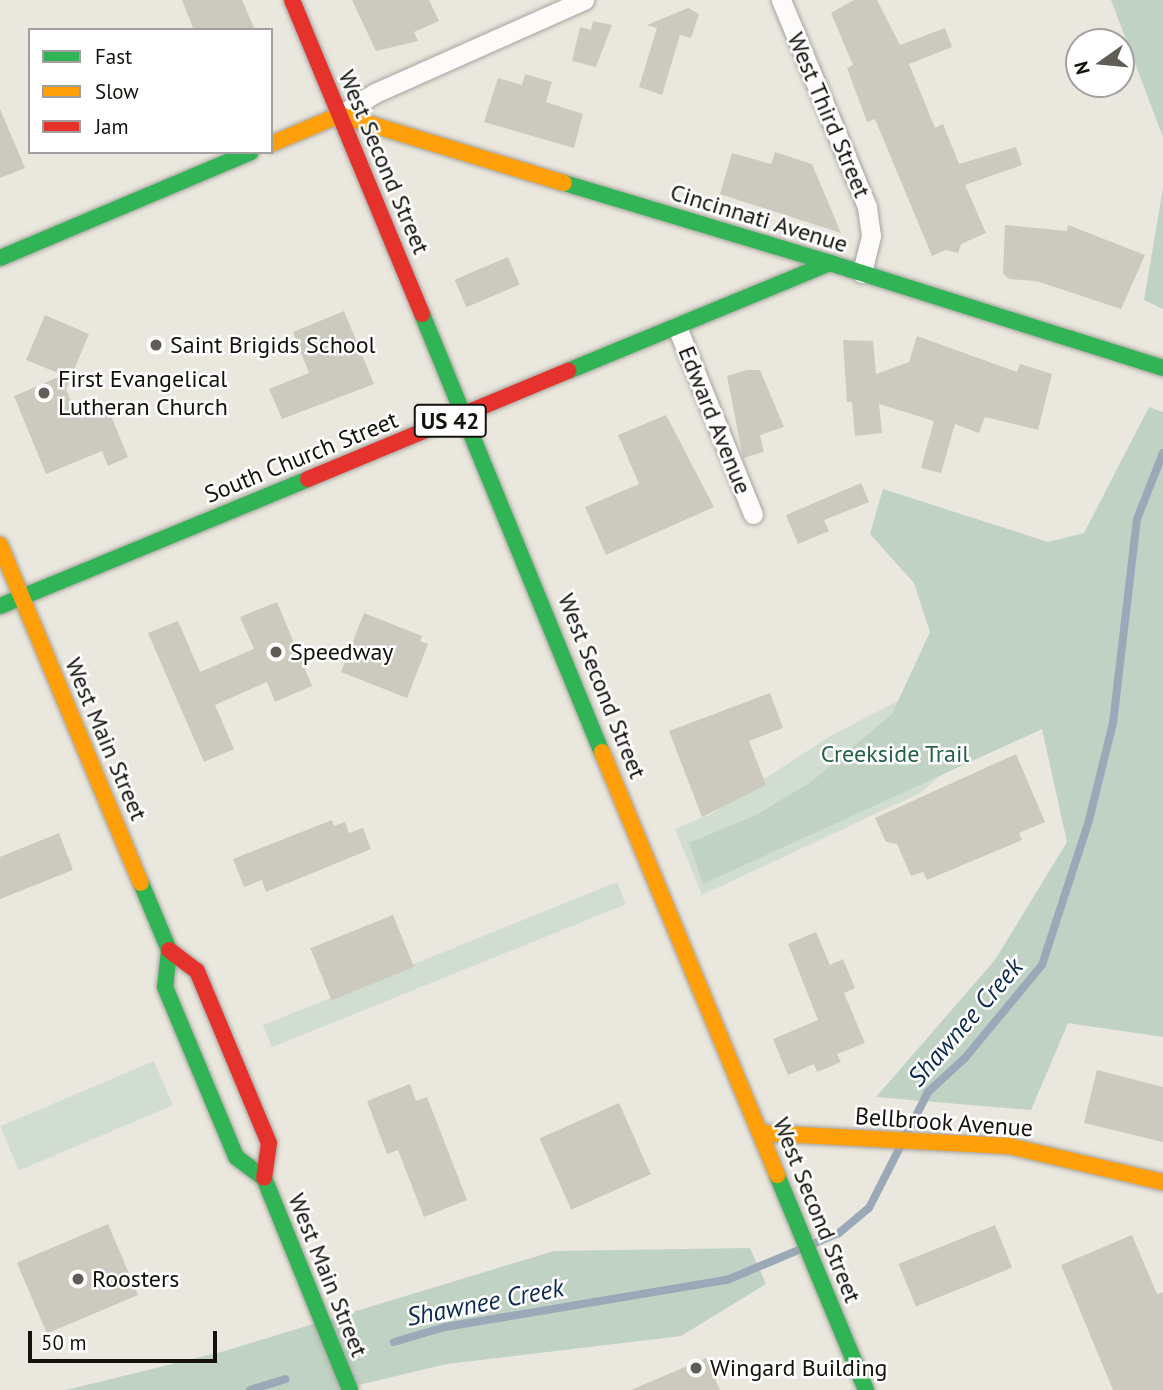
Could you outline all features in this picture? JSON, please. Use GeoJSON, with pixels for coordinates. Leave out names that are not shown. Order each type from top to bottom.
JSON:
{"type":"FeatureCollection","features":[{"type":"Feature","properties":{"kind":"main road","name":"West Second Street"},"geometry":{"type":"LineString","coordinates":[[292,0],[866,1390]]}},
{"type":"Feature","properties":{"kind":"main road"},"geometry":{"type":"LineString","coordinates":[[273,143],[340,114]]}},
{"type":"Feature","properties":{"kind":"main road","name":"Cincinnati Avenue"},"geometry":{"type":"LineString","coordinates":[[340,114],[1160,367]]}},
{"type":"Feature","properties":{"kind":"main road"},"geometry":{"type":"LineString","coordinates":[[0,258],[246,154]]}},
{"type":"Feature","properties":{"kind":"main road","name":"South Church Street"},"geometry":{"type":"LineString","coordinates":[[0,606],[830,263]]}},
{"type":"Feature","properties":{"kind":"main road","name":"West Main Street"},"geometry":{"type":"LineString","coordinates":[[0,545],[169,950],[165,987],[236,1157],[264,1178]]}},
{"type":"Feature","properties":{"kind":"main road","name":"West Main Street"},"geometry":{"type":"LineString","coordinates":[[169,950],[197,971],[269,1143],[264,1178],[350,1390]]}},
{"type":"Feature","properties":{"kind":"main road","name":"Bellbrook Avenue"},"geometry":{"type":"LineString","coordinates":[[761,1133],[930,1144],[1009,1146],[1163,1182]]}},
{"type":"Feature","properties":{"kind":"street"},"geometry":{"type":"LineString","coordinates":[[340,114],[584,0]]}},
{"type":"Feature","properties":{"kind":"street","name":"West Third Street"},"geometry":{"type":"LineString","coordinates":[[781,0],[867,207],[871,236],[862,273]]}},
{"type":"Feature","properties":{"kind":"street","name":"Edward Avenue"},"geometry":{"type":"LineString","coordinates":[[677,327],[753,514]]}},
{"type":"Feature","properties":{"kind":"green space"},"geometry":{"type":"Polygon","coordinates":[[[1111,0],[1163,0],[1163,137],[1135,63],[1135,28],[1122,28],[1111,0]]]}},
{"type":"Feature","properties":{"kind":"green space"},"geometry":{"type":"Polygon","coordinates":[[[1163,188],[1163,309],[1144,300],[1163,188]]]}},
{"type":"Feature","properties":{"kind":"green space"},"geometry":{"type":"Polygon","coordinates":[[[1149,407],[1163,412],[1163,1037],[1068,1023],[1031,1110],[876,1097],[995,960],[1067,842],[1042,729],[703,884],[689,843],[756,815],[811,782],[892,714],[930,632],[914,583],[870,534],[883,489],[1048,542],[1084,533],[1149,407]]]}},
{"type":"Feature","properties":{"kind":"green space","name":"Creekside Trail"},"geometry":{"type":"Polygon","coordinates":[[[1141,607],[920,793],[702,895],[675,829],[711,814],[830,736],[935,682],[1141,607]]]}},
{"type":"Feature","properties":{"kind":"green space"},"geometry":{"type":"Polygon","coordinates":[[[617,882],[626,904],[272,1047],[263,1025],[617,882]]]}},
{"type":"Feature","properties":{"kind":"green space"},"geometry":{"type":"Polygon","coordinates":[[[154,1061],[173,1105],[19,1170],[0,1126],[154,1061]]]}},
{"type":"Feature","properties":{"kind":"green space"},"geometry":{"type":"Polygon","coordinates":[[[750,1248],[766,1284],[681,1336],[447,1364],[337,1390],[66,1390],[221,1352],[554,1251],[750,1248]]]}},
{"type":"Feature","properties":{"kind":"building"},"geometry":{"type":"Polygon","coordinates":[[[182,0],[242,0],[254,28],[193,28],[182,0]]]}},
{"type":"Feature","properties":{"kind":"building"},"geometry":{"type":"Polygon","coordinates":[[[352,0],[429,0],[439,21],[414,32],[418,41],[376,51],[352,0]]]}},
{"type":"Feature","properties":{"kind":"building"},"geometry":{"type":"Polygon","coordinates":[[[854,0],[877,0],[900,45],[945,28],[952,47],[909,64],[935,128],[943,124],[959,164],[1016,147],[1022,165],[965,185],[986,233],[961,244],[958,253],[946,250],[932,256],[875,119],[867,122],[847,68],[853,65],[831,13],[854,0]]]}},
{"type":"Feature","properties":{"kind":"building"},"geometry":{"type":"Polygon","coordinates":[[[688,8],[699,14],[691,38],[680,35],[662,95],[639,87],[657,28],[647,25],[688,8]]]}},
{"type":"Feature","properties":{"kind":"building"},"geometry":{"type":"Polygon","coordinates":[[[593,21],[612,25],[596,67],[572,61],[580,27],[591,30],[593,21]]]}},
{"type":"Feature","properties":{"kind":"building"},"geometry":{"type":"Polygon","coordinates":[[[525,74],[552,82],[546,102],[583,114],[574,148],[484,122],[498,78],[522,85],[525,74]]]}},
{"type":"Feature","properties":{"kind":"building"},"geometry":{"type":"Polygon","coordinates":[[[0,109],[25,168],[0,178],[0,109]]]}},
{"type":"Feature","properties":{"kind":"building"},"geometry":{"type":"Polygon","coordinates":[[[775,152],[812,164],[841,233],[720,194],[732,153],[771,164],[775,152]]]}},
{"type":"Feature","properties":{"kind":"building"},"geometry":{"type":"Polygon","coordinates":[[[1005,225],[1067,231],[1068,225],[1145,255],[1121,309],[1036,281],[1009,279],[1003,273],[1005,225]]]}},
{"type":"Feature","properties":{"kind":"building"},"geometry":{"type":"Polygon","coordinates":[[[508,257],[520,285],[466,307],[455,280],[508,257]]]}},
{"type":"Feature","properties":{"kind":"building"},"geometry":{"type":"Polygon","coordinates":[[[344,311],[374,384],[282,419],[269,389],[309,373],[293,332],[344,311]]]}},
{"type":"Feature","properties":{"kind":"building","name":"First Evangelical Lutheran Church"},"geometry":{"type":"Polygon","coordinates":[[[45,315],[89,334],[66,389],[77,416],[106,404],[128,457],[108,466],[102,451],[46,474],[14,396],[63,375],[26,360],[45,315]]]}},
{"type":"Feature","properties":{"kind":"building"},"geometry":{"type":"Polygon","coordinates":[[[917,336],[1017,372],[1020,364],[1052,374],[1038,430],[985,417],[979,433],[955,424],[941,473],[921,468],[934,421],[879,404],[882,433],[855,436],[852,402],[847,402],[843,340],[873,341],[876,374],[909,362],[917,336]]]}},
{"type":"Feature","properties":{"kind":"building"},"geometry":{"type":"Polygon","coordinates":[[[747,370],[760,370],[784,427],[760,435],[764,452],[743,458],[727,376],[747,370]]]}},
{"type":"Feature","properties":{"kind":"building"},"geometry":{"type":"Polygon","coordinates":[[[666,415],[714,507],[606,555],[585,507],[639,484],[618,435],[666,415]]]}},
{"type":"Feature","properties":{"kind":"building"},"geometry":{"type":"Polygon","coordinates":[[[861,483],[869,502],[824,520],[829,531],[798,544],[786,515],[861,483]]]}},
{"type":"Feature","properties":{"kind":"building","name":"Speedway"},"geometry":{"type":"Polygon","coordinates":[[[277,602],[312,686],[275,702],[267,682],[215,705],[234,749],[204,762],[148,633],[178,621],[200,672],[254,649],[240,617],[277,602]]]}},
{"type":"Feature","properties":{"kind":"building"},"geometry":{"type":"Polygon","coordinates":[[[364,613],[422,636],[420,641],[428,644],[407,698],[341,672],[364,613]]]}},
{"type":"Feature","properties":{"kind":"building"},"geometry":{"type":"Polygon","coordinates":[[[770,693],[783,728],[749,741],[766,785],[702,817],[669,731],[770,693]]]}},
{"type":"Feature","properties":{"kind":"building"},"geometry":{"type":"Polygon","coordinates":[[[1016,754],[1045,822],[1019,833],[1022,840],[927,880],[923,872],[911,876],[897,844],[886,842],[875,818],[1016,754]]]}},
{"type":"Feature","properties":{"kind":"building"},"geometry":{"type":"Polygon","coordinates":[[[332,820],[334,826],[345,822],[349,833],[363,828],[371,849],[266,892],[262,880],[244,887],[233,859],[332,820]]]}},
{"type":"Feature","properties":{"kind":"building"},"geometry":{"type":"Polygon","coordinates":[[[59,833],[73,870],[0,899],[0,857],[59,833]]]}},
{"type":"Feature","properties":{"kind":"building"},"geometry":{"type":"Polygon","coordinates":[[[393,915],[414,967],[331,1000],[310,948],[393,915]]]}},
{"type":"Feature","properties":{"kind":"building"},"geometry":{"type":"Polygon","coordinates":[[[816,932],[830,965],[843,959],[855,988],[844,993],[865,1043],[837,1054],[841,1062],[817,1072],[814,1064],[788,1075],[773,1039],[818,1020],[788,944],[816,932]]]}},
{"type":"Feature","properties":{"kind":"building"},"geometry":{"type":"Polygon","coordinates":[[[1097,1070],[1163,1087],[1163,1142],[1084,1123],[1097,1070]]]}},
{"type":"Feature","properties":{"kind":"building"},"geometry":{"type":"Polygon","coordinates":[[[410,1084],[416,1101],[427,1097],[467,1200],[424,1217],[398,1150],[387,1154],[367,1101],[410,1084]]]}},
{"type":"Feature","properties":{"kind":"building"},"geometry":{"type":"Polygon","coordinates":[[[619,1103],[651,1174],[571,1210],[540,1138],[619,1103]]]}},
{"type":"Feature","properties":{"kind":"building","name":"Roosters"},"geometry":{"type":"Polygon","coordinates":[[[108,1224],[138,1295],[47,1334],[17,1263],[108,1224]]]}},
{"type":"Feature","properties":{"kind":"building"},"geometry":{"type":"Polygon","coordinates":[[[995,1225],[1012,1268],[916,1307],[899,1264],[995,1225]]]}},
{"type":"Feature","properties":{"kind":"building"},"geometry":{"type":"Polygon","coordinates":[[[1132,1235],[1157,1294],[1163,1292],[1163,1390],[1113,1390],[1061,1265],[1132,1235]]]}},
{"type":"Feature","properties":{"kind":"building","name":"Wingard Building"},"geometry":{"type":"Polygon","coordinates":[[[706,1358],[720,1390],[631,1390],[706,1358]]]}},
{"type":"Feature","properties":{"kind":"waterway","name":"Shawnee Creek"},"geometry":{"type":"LineString","coordinates":[[394,1342],[445,1327],[727,1280],[839,1233],[869,1208],[928,1092],[965,1058],[1042,965],[1089,820],[1113,723],[1137,519],[1163,453]]}},
{"type":"Feature","properties":{"kind":"waterway","name":"Shawnee Creek"},"geometry":{"type":"LineString","coordinates":[[250,1390],[285,1379]]}},
{"type":"Feature","properties":{"kind":"traffic: fast"},"geometry":{"type":"LineString","coordinates":[[0,258],[246,154]]}},
{"type":"Feature","properties":{"kind":"traffic: fast"},"geometry":{"type":"LineString","coordinates":[[564,183],[830,263]]}},
{"type":"Feature","properties":{"kind":"traffic: fast"},"geometry":{"type":"LineString","coordinates":[[568,371],[830,263],[1163,368]]}},
{"type":"Feature","properties":{"kind":"traffic: fast"},"geometry":{"type":"LineString","coordinates":[[422,314],[602,752]]}},
{"type":"Feature","properties":{"kind":"traffic: fast"},"geometry":{"type":"LineString","coordinates":[[0,606],[308,479]]}},
{"type":"Feature","properties":{"kind":"traffic: fast"},"geometry":{"type":"LineString","coordinates":[[141,883],[169,950],[165,987],[236,1157],[264,1178],[350,1390]]}},
{"type":"Feature","properties":{"kind":"traffic: fast"},"geometry":{"type":"LineString","coordinates":[[777,1175],[866,1390]]}},
{"type":"Feature","properties":{"kind":"traffic: slow"},"geometry":{"type":"LineString","coordinates":[[273,143],[340,115],[564,183]]}},
{"type":"Feature","properties":{"kind":"traffic: slow"},"geometry":{"type":"LineString","coordinates":[[0,545],[141,883]]}},
{"type":"Feature","properties":{"kind":"traffic: slow"},"geometry":{"type":"LineString","coordinates":[[602,752],[777,1175]]}},
{"type":"Feature","properties":{"kind":"traffic: slow"},"geometry":{"type":"LineString","coordinates":[[761,1133],[1009,1146],[1163,1182]]}},
{"type":"Feature","properties":{"kind":"traffic: jam"},"geometry":{"type":"LineString","coordinates":[[292,0],[422,314]]}},
{"type":"Feature","properties":{"kind":"traffic: jam"},"geometry":{"type":"LineString","coordinates":[[308,479],[568,371]]}},
{"type":"Feature","properties":{"kind":"traffic: jam"},"geometry":{"type":"LineString","coordinates":[[169,950],[197,971],[269,1143],[264,1178]]}},
{"type":"Feature","properties":{"kind":"place","name":"Saint Brigids School"},"geometry":{"type":"Point","coordinates":[156,345]}},
{"type":"Feature","properties":{"kind":"place","name":"First Evangelical Lutheran Church"},"geometry":{"type":"Point","coordinates":[44,393]}},
{"type":"Feature","properties":{"kind":"place","name":"Speedway"},"geometry":{"type":"Point","coordinates":[276,652]}},
{"type":"Feature","properties":{"kind":"place","name":"Roosters"},"geometry":{"type":"Point","coordinates":[78,1279]}},
{"type":"Feature","properties":{"kind":"place","name":"Wingard Building"},"geometry":{"type":"Point","coordinates":[696,1368]}}]}
